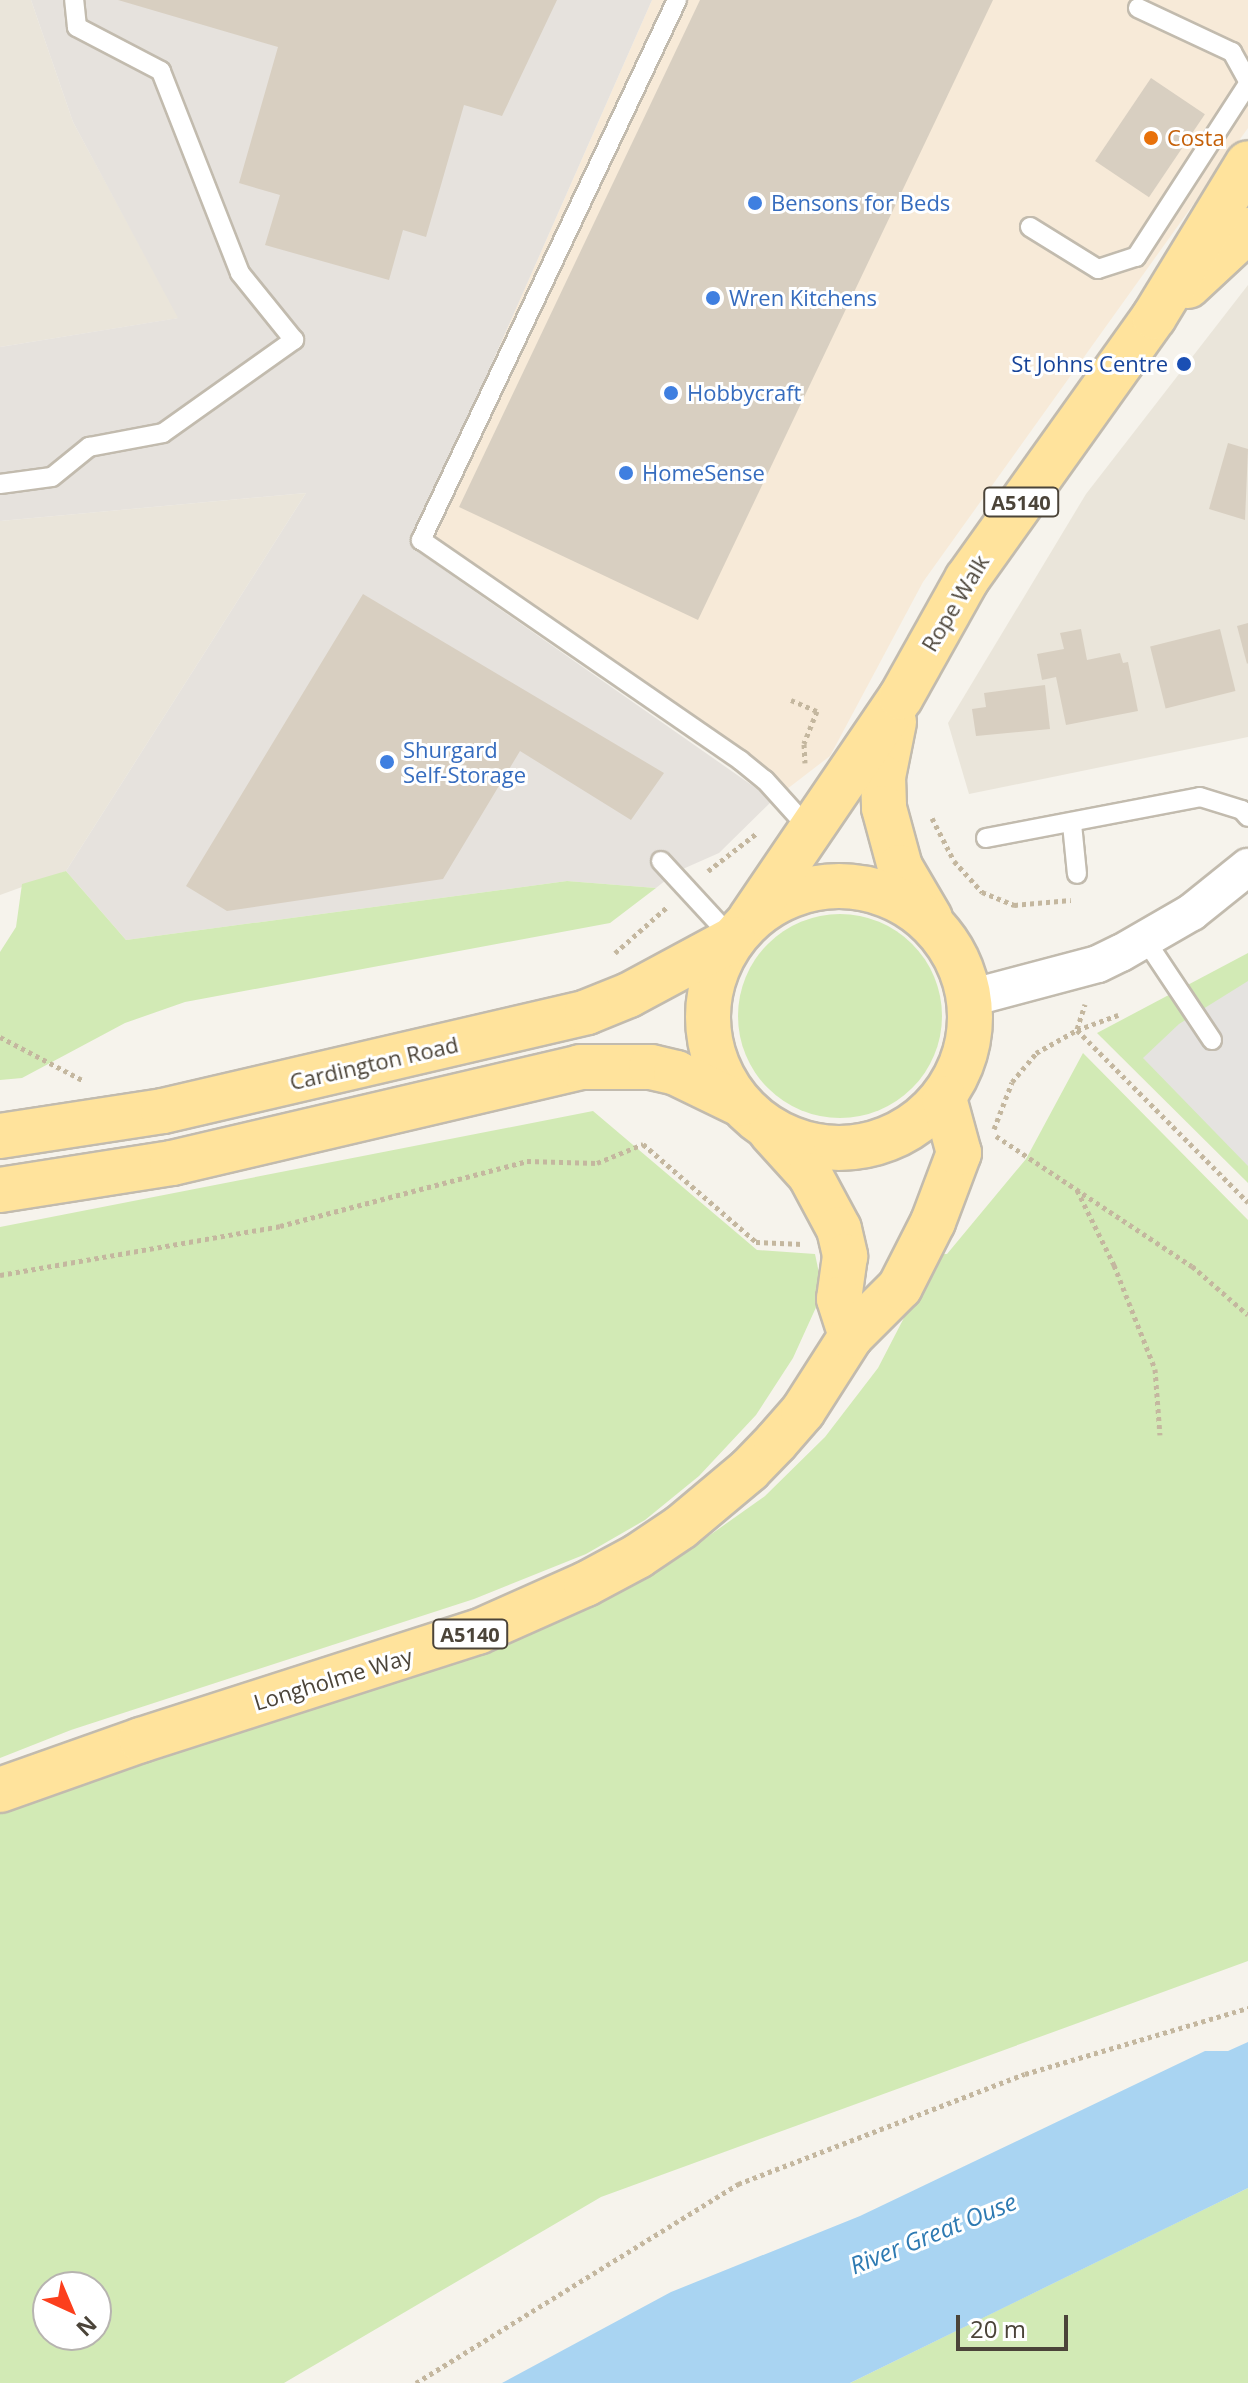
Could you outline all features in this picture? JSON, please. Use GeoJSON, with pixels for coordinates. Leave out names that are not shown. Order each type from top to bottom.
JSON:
{"type":"FeatureCollection","features":[{"type":"Feature","properties":{"kind":"main road","name":"Rope Walk"},"geometry":{"type":"LineString","coordinates":[[742,929],[800,818],[901,697],[967,579],[1154,317],[1248,163]]}},
{"type":"Feature","properties":{"kind":"main road","name":"Rope Walk"},"geometry":{"type":"LineString","coordinates":[[1154,317],[1248,230]]}},
{"type":"Feature","properties":{"kind":"main road","name":"Rope Walk"},"geometry":{"type":"LineString","coordinates":[[901,697],[885,765],[884,808],[900,867],[935,926]]}},
{"type":"Feature","properties":{"kind":"main road"},"geometry":{"type":"LineString","coordinates":[[0,1190],[172,1163],[580,1067],[651,1067],[676,1073],[754,1116],[802,1144],[838,1149],[875,1144],[906,1131],[944,1098],[957,1078],[970,1039],[970,998],[958,959],[935,926],[903,902],[865,888],[824,886],[785,897],[742,929],[716,969],[709,999],[709,1036],[718,1070],[754,1116],[810,1175],[839,1229],[845,1256],[839,1299],[851,1336]]}},
{"type":"Feature","properties":{"kind":"main road","name":"Cardington Road"},"geometry":{"type":"LineString","coordinates":[[0,1136],[163,1111],[587,1012],[629,995],[742,929]]}},
{"type":"Feature","properties":{"kind":"main road","name":"Longholme Way"},"geometry":{"type":"LineString","coordinates":[[0,1790],[141,1740],[450,1642],[528,1611],[625,1563],[681,1527],[749,1470],[803,1411],[851,1336],[900,1287],[933,1222],[959,1153],[944,1098]]}},
{"type":"Feature","properties":{"kind":"street"},"geometry":{"type":"LineString","coordinates":[[970,998],[1098,964],[1146,941],[1192,912],[1248,867]]}},
{"type":"Feature","properties":{"kind":"lane"},"geometry":{"type":"LineString","coordinates":[[0,484],[52,477],[89,447],[163,433],[294,340],[240,273],[161,71],[77,27],[74,0]]}},
{"type":"Feature","properties":{"kind":"lane"},"geometry":{"type":"LineString","coordinates":[[677,0],[421,540],[740,760],[765,780],[800,818]]}},
{"type":"Feature","properties":{"kind":"lane"},"geometry":{"type":"LineString","coordinates":[[1030,227],[1098,269],[1136,257],[1248,83],[1232,52],[1138,8]]}},
{"type":"Feature","properties":{"kind":"lane"},"geometry":{"type":"LineString","coordinates":[[986,838],[1072,824],[1200,797],[1242,810],[1248,817]]}},
{"type":"Feature","properties":{"kind":"lane"},"geometry":{"type":"LineString","coordinates":[[1072,824],[1077,874]]}},
{"type":"Feature","properties":{"kind":"lane"},"geometry":{"type":"LineString","coordinates":[[661,861],[687,890],[742,929]]}},
{"type":"Feature","properties":{"kind":"lane"},"geometry":{"type":"LineString","coordinates":[[1146,941],[1212,1040]]}},
{"type":"Feature","properties":{"kind":"path"},"geometry":{"type":"LineString","coordinates":[[604,963],[687,890],[800,818],[813,785],[805,766],[804,744],[817,711],[791,700]]}},
{"type":"Feature","properties":{"kind":"path"},"geometry":{"type":"LineString","coordinates":[[926,807],[954,861],[982,892],[1014,905],[1060,903],[1081,896]]}},
{"type":"Feature","properties":{"kind":"path"},"geometry":{"type":"LineString","coordinates":[[1006,1104],[1012,1082],[1036,1053],[1077,1030],[1118,1015]]}},
{"type":"Feature","properties":{"kind":"path"},"geometry":{"type":"LineString","coordinates":[[1077,1030],[1248,1202]]}},
{"type":"Feature","properties":{"kind":"path"},"geometry":{"type":"LineString","coordinates":[[0,1037],[87,1082]]}},
{"type":"Feature","properties":{"kind":"path"},"geometry":{"type":"LineString","coordinates":[[944,1098],[1192,1266],[1248,1315]]}},
{"type":"Feature","properties":{"kind":"path"},"geometry":{"type":"LineString","coordinates":[[0,1275],[280,1226],[527,1161],[597,1163],[643,1144],[756,1242],[817,1245]]}},
{"type":"Feature","properties":{"kind":"path"},"geometry":{"type":"LineString","coordinates":[[1076,1189],[1114,1265],[1155,1369],[1160,1435]]}},
{"type":"Feature","properties":{"kind":"path"},"geometry":{"type":"LineString","coordinates":[[416,2383],[738,2184],[1025,2074],[1248,2008]]}},
{"type":"Feature","properties":{"kind":"shaded area"},"geometry":{"type":"Polygon","coordinates":[[[0,0],[31,0],[73,122],[179,318],[0,347],[0,0]]]}},
{"type":"Feature","properties":{"kind":"shaded area"},"geometry":{"type":"Polygon","coordinates":[[[31,0],[652,0],[411,547],[773,800],[719,853],[676,872],[656,888],[567,881],[126,940],[66,871],[306,493],[0,521],[0,347],[178,318],[73,122],[31,0]]]}},
{"type":"Feature","properties":{"kind":"shaded area"},"geometry":{"type":"Polygon","coordinates":[[[652,0],[1248,0],[1248,128],[923,582],[830,756],[778,796],[411,547],[652,0]]]}},
{"type":"Feature","properties":{"kind":"shaded area"},"geometry":{"type":"Polygon","coordinates":[[[1248,285],[1248,737],[969,794],[948,723],[1086,494],[1248,285]]]}},
{"type":"Feature","properties":{"kind":"shaded area"},"geometry":{"type":"Polygon","coordinates":[[[306,493],[66,871],[0,895],[0,521],[306,493]]]}},
{"type":"Feature","properties":{"kind":"shaded area"},"geometry":{"type":"Polygon","coordinates":[[[1248,981],[1248,1166],[1143,1058],[1179,1024],[1248,981]]]}},
{"type":"Feature","properties":{"kind":"green space"},"geometry":{"type":"Polygon","coordinates":[[[66,871],[126,940],[567,881],[656,888],[610,923],[185,1002],[125,1023],[22,1078],[0,1080],[0,952],[16,927],[22,884],[66,871]]]}},
{"type":"Feature","properties":{"kind":"green space"},"geometry":{"type":"Polygon","coordinates":[[[840,914],[879,922],[897,931],[912,944],[925,959],[934,977],[942,1016],[934,1055],[925,1073],[912,1088],[897,1101],[879,1110],[840,1118],[801,1110],[783,1101],[768,1088],[755,1073],[746,1055],[738,1016],[746,977],[755,959],[768,944],[783,931],[801,922],[840,914]]]}},
{"type":"Feature","properties":{"kind":"green space"},"geometry":{"type":"Polygon","coordinates":[[[1248,953],[1248,1183],[1097,1033],[1248,953]]]}},
{"type":"Feature","properties":{"kind":"green space"},"geometry":{"type":"Polygon","coordinates":[[[1083,1053],[1248,1220],[1248,1961],[601,2197],[284,2383],[0,2383],[0,1808],[585,1606],[679,1557],[765,1496],[825,1437],[878,1368],[937,1254],[947,1254],[1026,1159],[1083,1053]]]}},
{"type":"Feature","properties":{"kind":"green space"},"geometry":{"type":"Polygon","coordinates":[[[593,1111],[757,1250],[815,1254],[823,1292],[793,1358],[756,1415],[699,1476],[645,1520],[586,1554],[474,1599],[71,1730],[0,1758],[0,1227],[593,1111]]]}},
{"type":"Feature","properties":{"kind":"green space"},"geometry":{"type":"Polygon","coordinates":[[[1248,2188],[1248,2383],[850,2383],[1170,2226],[1248,2188]]]}},
{"type":"Feature","properties":{"kind":"water","name":"River Great Ouse"},"geometry":{"type":"Polygon","coordinates":[[[1248,2042],[1248,2188],[850,2383],[502,2383],[671,2292],[860,2216],[1205,2051],[1228,2051],[1248,2042]]]}},
{"type":"Feature","properties":{"kind":"building"},"geometry":{"type":"Polygon","coordinates":[[[118,0],[557,0],[502,116],[464,105],[426,237],[403,230],[389,280],[265,245],[280,195],[239,183],[278,47],[118,0]]]}},
{"type":"Feature","properties":{"kind":"building"},"geometry":{"type":"Polygon","coordinates":[[[700,0],[993,0],[698,620],[459,507],[700,0]]]}},
{"type":"Feature","properties":{"kind":"building","name":"Costa"},"geometry":{"type":"Polygon","coordinates":[[[1151,78],[1205,114],[1149,197],[1095,161],[1151,78]]]}},
{"type":"Feature","properties":{"kind":"building"},"geometry":{"type":"Polygon","coordinates":[[[1228,443],[1248,449],[1245,520],[1209,509],[1228,443]]]}},
{"type":"Feature","properties":{"kind":"building","name":"Shurgard Self-Storage"},"geometry":{"type":"Polygon","coordinates":[[[363,594],[664,773],[631,820],[520,751],[443,879],[227,911],[186,886],[363,594]]]}},
{"type":"Feature","properties":{"kind":"building"},"geometry":{"type":"Polygon","coordinates":[[[1248,623],[1248,663],[1247,664],[1237,626],[1248,623]]]}},
{"type":"Feature","properties":{"kind":"building"},"geometry":{"type":"Polygon","coordinates":[[[1081,629],[1087,660],[1120,653],[1123,663],[1128,662],[1138,711],[1066,725],[1056,677],[1042,680],[1037,654],[1064,649],[1060,633],[1081,629]]]}},
{"type":"Feature","properties":{"kind":"building"},"geometry":{"type":"Polygon","coordinates":[[[1220,629],[1235,691],[1166,709],[1150,646],[1220,629]]]}},
{"type":"Feature","properties":{"kind":"building"},"geometry":{"type":"Polygon","coordinates":[[[1045,685],[1050,729],[976,736],[972,709],[986,707],[984,693],[1045,685]]]}},
{"type":"Feature","properties":{"kind":"place","name":"Costa"},"geometry":{"type":"Point","coordinates":[1151,138]}},
{"type":"Feature","properties":{"kind":"place","name":"Bensons for Beds"},"geometry":{"type":"Point","coordinates":[755,203]}},
{"type":"Feature","properties":{"kind":"place","name":"Wren Kitchens"},"geometry":{"type":"Point","coordinates":[713,298]}},
{"type":"Feature","properties":{"kind":"place","name":"St Johns Centre"},"geometry":{"type":"Point","coordinates":[1184,364]}},
{"type":"Feature","properties":{"kind":"place","name":"Hobbycraft"},"geometry":{"type":"Point","coordinates":[671,393]}},
{"type":"Feature","properties":{"kind":"place","name":"HomeSense"},"geometry":{"type":"Point","coordinates":[626,473]}},
{"type":"Feature","properties":{"kind":"place","name":"Shurgard Self-Storage"},"geometry":{"type":"Point","coordinates":[387,762]}}]}
